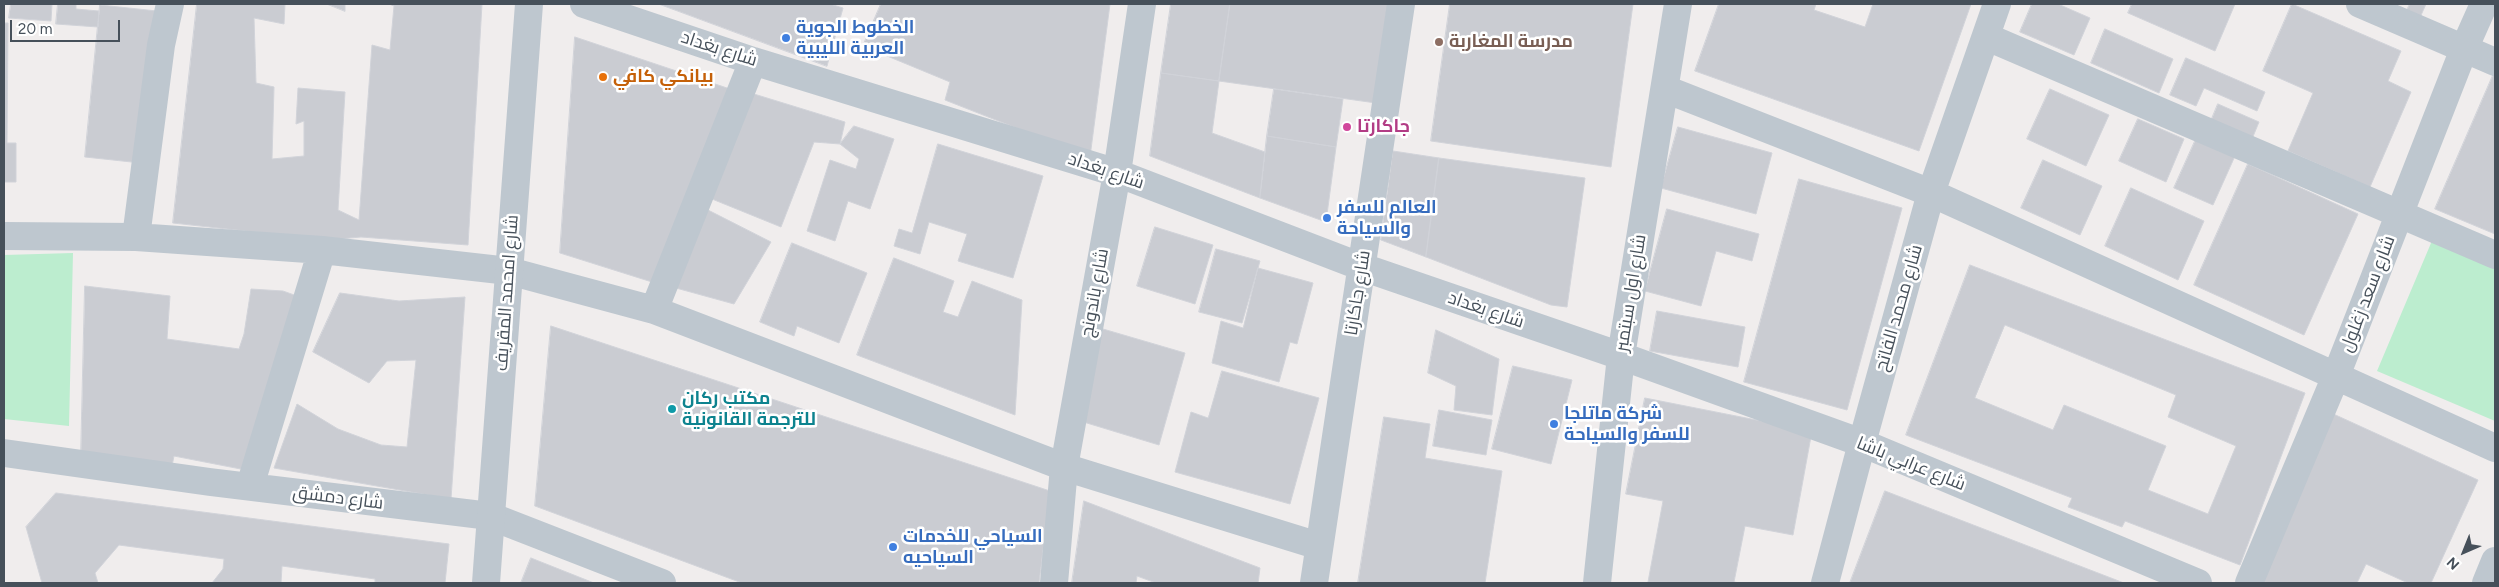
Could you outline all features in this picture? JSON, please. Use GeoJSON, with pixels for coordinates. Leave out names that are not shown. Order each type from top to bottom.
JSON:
{"type":"FeatureCollection","features":[{"type":"Feature","properties":{"kind":"street"},"geometry":{"type":"LineString","coordinates":[[136,237],[161,45],[170,4]]}},
{"type":"Feature","properties":{"kind":"street","name":"شارع امحمد المقريف"},"geometry":{"type":"LineString","coordinates":[[486,583],[529,4]]}},
{"type":"Feature","properties":{"kind":"street","name":"شارع بغداد"},"geometry":{"type":"LineString","coordinates":[[584,4],[753,61],[1117,173],[1362,267],[1621,356]]}},
{"type":"Feature","properties":{"kind":"street","name":"شارع باندونج"},"geometry":{"type":"LineString","coordinates":[[1054,583],[1064,467],[1117,173],[1142,4]]}},
{"type":"Feature","properties":{"kind":"street","name":"شارع جاكارتا"},"geometry":{"type":"LineString","coordinates":[[1314,583],[1401,4]]}},
{"type":"Feature","properties":{"kind":"street","name":"شارع اول سبتمبر"},"geometry":{"type":"LineString","coordinates":[[1600,582],[1621,356],[1678,4]]}},
{"type":"Feature","properties":{"kind":"street","name":"شارع محمد الفاتح"},"geometry":{"type":"LineString","coordinates":[[1825,583],[1931,194],[1997,4]]}},
{"type":"Feature","properties":{"kind":"street"},"geometry":{"type":"LineString","coordinates":[[2360,4],[2495,62]]}},
{"type":"Feature","properties":{"kind":"street","name":"شارع سعد زغلول"},"geometry":{"type":"LineString","coordinates":[[2249,583],[2336,376],[2464,48],[2484,4]]}},
{"type":"Feature","properties":{"kind":"street"},"geometry":{"type":"LineString","coordinates":[[1987,37],[2495,255]]}},
{"type":"Feature","properties":{"kind":"street"},"geometry":{"type":"LineString","coordinates":[[654,310],[753,61]]}},
{"type":"Feature","properties":{"kind":"street"},"geometry":{"type":"LineString","coordinates":[[1664,89],[1931,194],[2495,448]]}},
{"type":"Feature","properties":{"kind":"street"},"geometry":{"type":"LineString","coordinates":[[4,236],[136,237],[322,250],[509,270],[654,310],[1064,467],[1319,546]]}},
{"type":"Feature","properties":{"kind":"street"},"geometry":{"type":"LineString","coordinates":[[250,486],[322,250]]}},
{"type":"Feature","properties":{"kind":"street","name":"شارع عرابي باشا"},"geometry":{"type":"LineString","coordinates":[[1621,356],[1862,443],[2198,583]]}},
{"type":"Feature","properties":{"kind":"street","name":"شارع دمشق"},"geometry":{"type":"LineString","coordinates":[[4,452],[250,486],[490,516],[662,583]]}},
{"type":"Feature","properties":{"kind":"street"},"geometry":{"type":"LineString","coordinates":[[2486,583],[2495,561]]}},
{"type":"Feature","properties":{"kind":"green space"},"geometry":{"type":"Polygon","coordinates":[[[2434,236],[2495,262],[2495,421],[2377,371],[2434,236]]]}},
{"type":"Feature","properties":{"kind":"green space"},"geometry":{"type":"Polygon","coordinates":[[[73,253],[69,426],[4,419],[4,255],[73,253]]]}},
{"type":"Feature","properties":{"kind":"building"},"geometry":{"type":"Polygon","coordinates":[[[11,4],[52,4],[51,21],[9,18],[11,4]]]}},
{"type":"Feature","properties":{"kind":"building"},"geometry":{"type":"Polygon","coordinates":[[[58,4],[76,4],[76,9],[99,11],[98,27],[56,24],[58,4]]]}},
{"type":"Feature","properties":{"kind":"building"},"geometry":{"type":"Polygon","coordinates":[[[197,4],[285,4],[284,24],[254,18],[256,83],[274,87],[272,159],[304,156],[304,121],[296,124],[298,88],[345,92],[338,210],[359,220],[372,45],[390,50],[394,6],[389,4],[482,4],[468,245],[361,237],[327,240],[173,223],[197,4]]]}},
{"type":"Feature","properties":{"kind":"building"},"geometry":{"type":"Polygon","coordinates":[[[327,4],[345,4],[345,11],[327,4]]]}},
{"type":"Feature","properties":{"kind":"building"},"geometry":{"type":"Polygon","coordinates":[[[659,4],[830,4],[843,8],[827,66],[659,4]]]}},
{"type":"Feature","properties":{"kind":"building"},"geometry":{"type":"Polygon","coordinates":[[[881,4],[1110,4],[1090,157],[945,100],[950,82],[863,46],[881,4]]]}},
{"type":"Feature","properties":{"kind":"building"},"geometry":{"type":"Polygon","coordinates":[[[1171,4],[1230,4],[1219,81],[1161,73],[1171,4]]]}},
{"type":"Feature","properties":{"kind":"building"},"geometry":{"type":"Polygon","coordinates":[[[1230,4],[1389,4],[1376,103],[1219,81],[1230,4]]]}},
{"type":"Feature","properties":{"kind":"building"},"geometry":{"type":"Polygon","coordinates":[[[1450,4],[1633,4],[1611,167],[1431,141],[1450,4]]]}},
{"type":"Feature","properties":{"kind":"building"},"geometry":{"type":"Polygon","coordinates":[[[1719,4],[1816,4],[1814,10],[1865,27],[1873,4],[1971,4],[1919,151],[1695,71],[1719,4]]]}},
{"type":"Feature","properties":{"kind":"building"},"geometry":{"type":"Polygon","coordinates":[[[2032,4],[2058,4],[2090,18],[2074,55],[2020,32],[2032,4]]]}},
{"type":"Feature","properties":{"kind":"building"},"geometry":{"type":"Polygon","coordinates":[[[2132,4],[2235,4],[2215,51],[2128,13],[2132,4]]]}},
{"type":"Feature","properties":{"kind":"building"},"geometry":{"type":"Polygon","coordinates":[[[2292,4],[2401,51],[2388,81],[2411,92],[2370,187],[2288,151],[2313,93],[2263,71],[2292,4]]]}},
{"type":"Feature","properties":{"kind":"building"},"geometry":{"type":"Polygon","coordinates":[[[2410,4],[2426,4],[2418,22],[2404,16],[2410,4]]]}},
{"type":"Feature","properties":{"kind":"building"},"geometry":{"type":"Polygon","coordinates":[[[100,5],[157,11],[141,163],[85,157],[100,5]]]}},
{"type":"Feature","properties":{"kind":"building"},"geometry":{"type":"Polygon","coordinates":[[[4,23],[8,23],[7,143],[16,143],[16,182],[4,182],[4,23]]]}},
{"type":"Feature","properties":{"kind":"building"},"geometry":{"type":"Polygon","coordinates":[[[2105,29],[2173,59],[2159,93],[2091,63],[2105,29]]]}},
{"type":"Feature","properties":{"kind":"building"},"geometry":{"type":"Polygon","coordinates":[[[575,37],[736,91],[652,282],[560,253],[575,37]]]}},
{"type":"Feature","properties":{"kind":"building"},"geometry":{"type":"Polygon","coordinates":[[[2186,58],[2265,92],[2257,111],[2204,88],[2196,106],[2170,95],[2186,58]]]}},
{"type":"Feature","properties":{"kind":"building"},"geometry":{"type":"Polygon","coordinates":[[[1161,73],[1219,81],[1212,133],[1265,152],[1260,198],[1150,156],[1161,73]]]}},
{"type":"Feature","properties":{"kind":"building"},"geometry":{"type":"Polygon","coordinates":[[[2495,73],[2495,234],[2435,209],[2495,73]]]}},
{"type":"Feature","properties":{"kind":"building"},"geometry":{"type":"Polygon","coordinates":[[[1274,89],[1343,99],[1336,147],[1267,136],[1274,89]]]}},
{"type":"Feature","properties":{"kind":"building"},"geometry":{"type":"Polygon","coordinates":[[[2050,89],[2109,115],[2086,166],[2027,139],[2050,89]]]}},
{"type":"Feature","properties":{"kind":"building"},"geometry":{"type":"Polygon","coordinates":[[[754,94],[845,122],[840,144],[814,142],[781,227],[712,199],[754,94]]]}},
{"type":"Feature","properties":{"kind":"building"},"geometry":{"type":"Polygon","coordinates":[[[2218,104],[2259,122],[2252,139],[2211,121],[2218,104]]]}},
{"type":"Feature","properties":{"kind":"building"},"geometry":{"type":"Polygon","coordinates":[[[2138,119],[2184,139],[2166,182],[2119,161],[2138,119]]]}},
{"type":"Feature","properties":{"kind":"building"},"geometry":{"type":"Polygon","coordinates":[[[854,126],[894,139],[870,209],[848,201],[835,241],[807,231],[830,160],[856,169],[859,159],[840,144],[854,126]]]}},
{"type":"Feature","properties":{"kind":"building"},"geometry":{"type":"Polygon","coordinates":[[[1678,127],[1772,153],[1756,214],[1661,188],[1678,127]]]}},
{"type":"Feature","properties":{"kind":"building"},"geometry":{"type":"Polygon","coordinates":[[[1267,136],[1336,147],[1326,222],[1260,198],[1267,136]]]}},
{"type":"Feature","properties":{"kind":"building"},"geometry":{"type":"Polygon","coordinates":[[[2196,139],[2235,156],[2213,205],[2174,188],[2196,139]]]}},
{"type":"Feature","properties":{"kind":"building"},"geometry":{"type":"Polygon","coordinates":[[[938,144],[1043,176],[1013,278],[958,261],[967,234],[929,222],[920,254],[894,246],[899,229],[912,233],[938,144]]]}},
{"type":"Feature","properties":{"kind":"building"},"geometry":{"type":"Polygon","coordinates":[[[1393,151],[1439,158],[1426,257],[1381,240],[1393,151]]]}},
{"type":"Feature","properties":{"kind":"building"},"geometry":{"type":"Polygon","coordinates":[[[1439,158],[1585,178],[1567,307],[1551,305],[1426,257],[1439,158]]]}},
{"type":"Feature","properties":{"kind":"building"},"geometry":{"type":"Polygon","coordinates":[[[2043,160],[2102,186],[2080,235],[2021,208],[2043,160]]]}},
{"type":"Feature","properties":{"kind":"building"},"geometry":{"type":"Polygon","coordinates":[[[2248,164],[2358,214],[2304,335],[2194,285],[2248,164]]]}},
{"type":"Feature","properties":{"kind":"building"},"geometry":{"type":"Polygon","coordinates":[[[1799,179],[1902,208],[1847,410],[1744,382],[1799,179]]]}},
{"type":"Feature","properties":{"kind":"building"},"geometry":{"type":"Polygon","coordinates":[[[2131,188],[2204,221],[2178,280],[2105,246],[2131,188]]]}},
{"type":"Feature","properties":{"kind":"building"},"geometry":{"type":"Polygon","coordinates":[[[706,209],[771,242],[734,304],[676,288],[706,209]]]}},
{"type":"Feature","properties":{"kind":"building"},"geometry":{"type":"Polygon","coordinates":[[[1667,209],[1759,234],[1752,261],[1716,251],[1701,306],[1645,291],[1667,209]]]}},
{"type":"Feature","properties":{"kind":"building"},"geometry":{"type":"Polygon","coordinates":[[[1155,227],[1213,245],[1195,304],[1137,286],[1155,227]]]}},
{"type":"Feature","properties":{"kind":"building"},"geometry":{"type":"Polygon","coordinates":[[[792,243],[867,273],[839,343],[797,326],[794,336],[760,322],[792,243]]]}},
{"type":"Feature","properties":{"kind":"building"},"geometry":{"type":"Polygon","coordinates":[[[1216,249],[1260,261],[1242,323],[1199,312],[1216,249]]]}},
{"type":"Feature","properties":{"kind":"building"},"geometry":{"type":"Polygon","coordinates":[[[894,258],[954,281],[943,312],[958,317],[972,281],[1022,300],[1015,415],[857,355],[894,258]]]}},
{"type":"Feature","properties":{"kind":"building"},"geometry":{"type":"Polygon","coordinates":[[[1970,265],[2305,393],[2240,565],[2125,521],[2122,527],[2068,507],[2072,498],[1906,435],[1970,265]],[[2005,325],[1975,398],[2053,430],[2064,405],[2166,446],[2148,490],[2208,514],[2236,446],[2168,417],[2176,395],[2005,325]]]}},
{"type":"Feature","properties":{"kind":"building"},"geometry":{"type":"Polygon","coordinates":[[[1258,268],[1313,283],[1297,344],[1290,342],[1279,382],[1212,363],[1221,321],[1243,328],[1258,268]]]}},
{"type":"Feature","properties":{"kind":"building"},"geometry":{"type":"Polygon","coordinates":[[[85,286],[170,296],[167,339],[239,349],[244,334],[251,289],[283,291],[297,296],[251,471],[174,456],[172,466],[81,456],[85,286]]]}},
{"type":"Feature","properties":{"kind":"building"},"geometry":{"type":"Polygon","coordinates":[[[340,293],[399,301],[465,297],[451,499],[274,468],[297,404],[338,429],[381,445],[407,447],[416,360],[387,361],[369,383],[313,352],[340,293]]]}},
{"type":"Feature","properties":{"kind":"building"},"geometry":{"type":"Polygon","coordinates":[[[1657,311],[1745,327],[1738,367],[1650,351],[1657,311]]]}},
{"type":"Feature","properties":{"kind":"building","name":"مكتب ركان للترجمة القانونية"},"geometry":{"type":"Polygon","coordinates":[[[551,326],[1050,491],[1039,583],[742,583],[535,506],[551,326]]]}},
{"type":"Feature","properties":{"kind":"building"},"geometry":{"type":"Polygon","coordinates":[[[1103,329],[1185,353],[1159,445],[1077,420],[1103,329]]]}},
{"type":"Feature","properties":{"kind":"building"},"geometry":{"type":"Polygon","coordinates":[[[1436,330],[1499,359],[1492,415],[1454,410],[1456,386],[1428,373],[1436,330]]]}},
{"type":"Feature","properties":{"kind":"building"},"geometry":{"type":"Polygon","coordinates":[[[1513,366],[1572,380],[1551,464],[1492,449],[1513,366]]]}},
{"type":"Feature","properties":{"kind":"building"},"geometry":{"type":"Polygon","coordinates":[[[1222,371],[1319,398],[1290,504],[1175,472],[1191,412],[1208,418],[1222,371]]]}},
{"type":"Feature","properties":{"kind":"building"},"geometry":{"type":"Polygon","coordinates":[[[1645,398],[1812,431],[1793,535],[1745,526],[1734,582],[1740,583],[1648,582],[1663,501],[1626,494],[1645,398]]]}},
{"type":"Feature","properties":{"kind":"building"},"geometry":{"type":"Polygon","coordinates":[[[1439,410],[1492,420],[1486,455],[1433,446],[1439,410]]]}},
{"type":"Feature","properties":{"kind":"building"},"geometry":{"type":"Polygon","coordinates":[[[2329,412],[2478,480],[2431,583],[2408,583],[2366,564],[2357,583],[2267,583],[2254,577],[2329,412]]]}},
{"type":"Feature","properties":{"kind":"building"},"geometry":{"type":"Polygon","coordinates":[[[1384,417],[1430,424],[1425,458],[1502,471],[1485,583],[1358,583],[1384,417]]]}},
{"type":"Feature","properties":{"kind":"building"},"geometry":{"type":"Polygon","coordinates":[[[1885,491],[2124,583],[1850,583],[1885,491]]]}},
{"type":"Feature","properties":{"kind":"building"},"geometry":{"type":"Polygon","coordinates":[[[56,493],[449,544],[445,583],[375,583],[375,579],[282,566],[281,583],[212,583],[223,569],[224,559],[119,545],[95,573],[98,583],[42,583],[26,527],[56,493]]]}},
{"type":"Feature","properties":{"kind":"building"},"geometry":{"type":"Polygon","coordinates":[[[1084,501],[1260,568],[1258,583],[1156,583],[1137,576],[1136,583],[1072,583],[1084,501]]]}},
{"type":"Feature","properties":{"kind":"building"},"geometry":{"type":"Polygon","coordinates":[[[531,558],[594,583],[521,583],[531,558]]]}},
{"type":"Feature","properties":{"kind":"place","name":"الخطوط الجوية العربية الليبية"},"geometry":{"type":"Point","coordinates":[786,38]}},
{"type":"Feature","properties":{"kind":"place","name":"مدرسة المغاربة"},"geometry":{"type":"Point","coordinates":[1439,42]}},
{"type":"Feature","properties":{"kind":"place","name":"بيانكي كافي"},"geometry":{"type":"Point","coordinates":[603,77]}},
{"type":"Feature","properties":{"kind":"place","name":"جاكارتا"},"geometry":{"type":"Point","coordinates":[1347,127]}},
{"type":"Feature","properties":{"kind":"place","name":"العالم للسفر والسياحة"},"geometry":{"type":"Point","coordinates":[1327,218]}},
{"type":"Feature","properties":{"kind":"place","name":"مكتب ركان للترجمة القانونية"},"geometry":{"type":"Point","coordinates":[672,409]}},
{"type":"Feature","properties":{"kind":"place","name":"شركة ماتلجا للسفر والسياحة"},"geometry":{"type":"Point","coordinates":[1554,424]}},
{"type":"Feature","properties":{"kind":"place","name":"السياحي للخدمات السياحيه"},"geometry":{"type":"Point","coordinates":[893,547]}}]}
